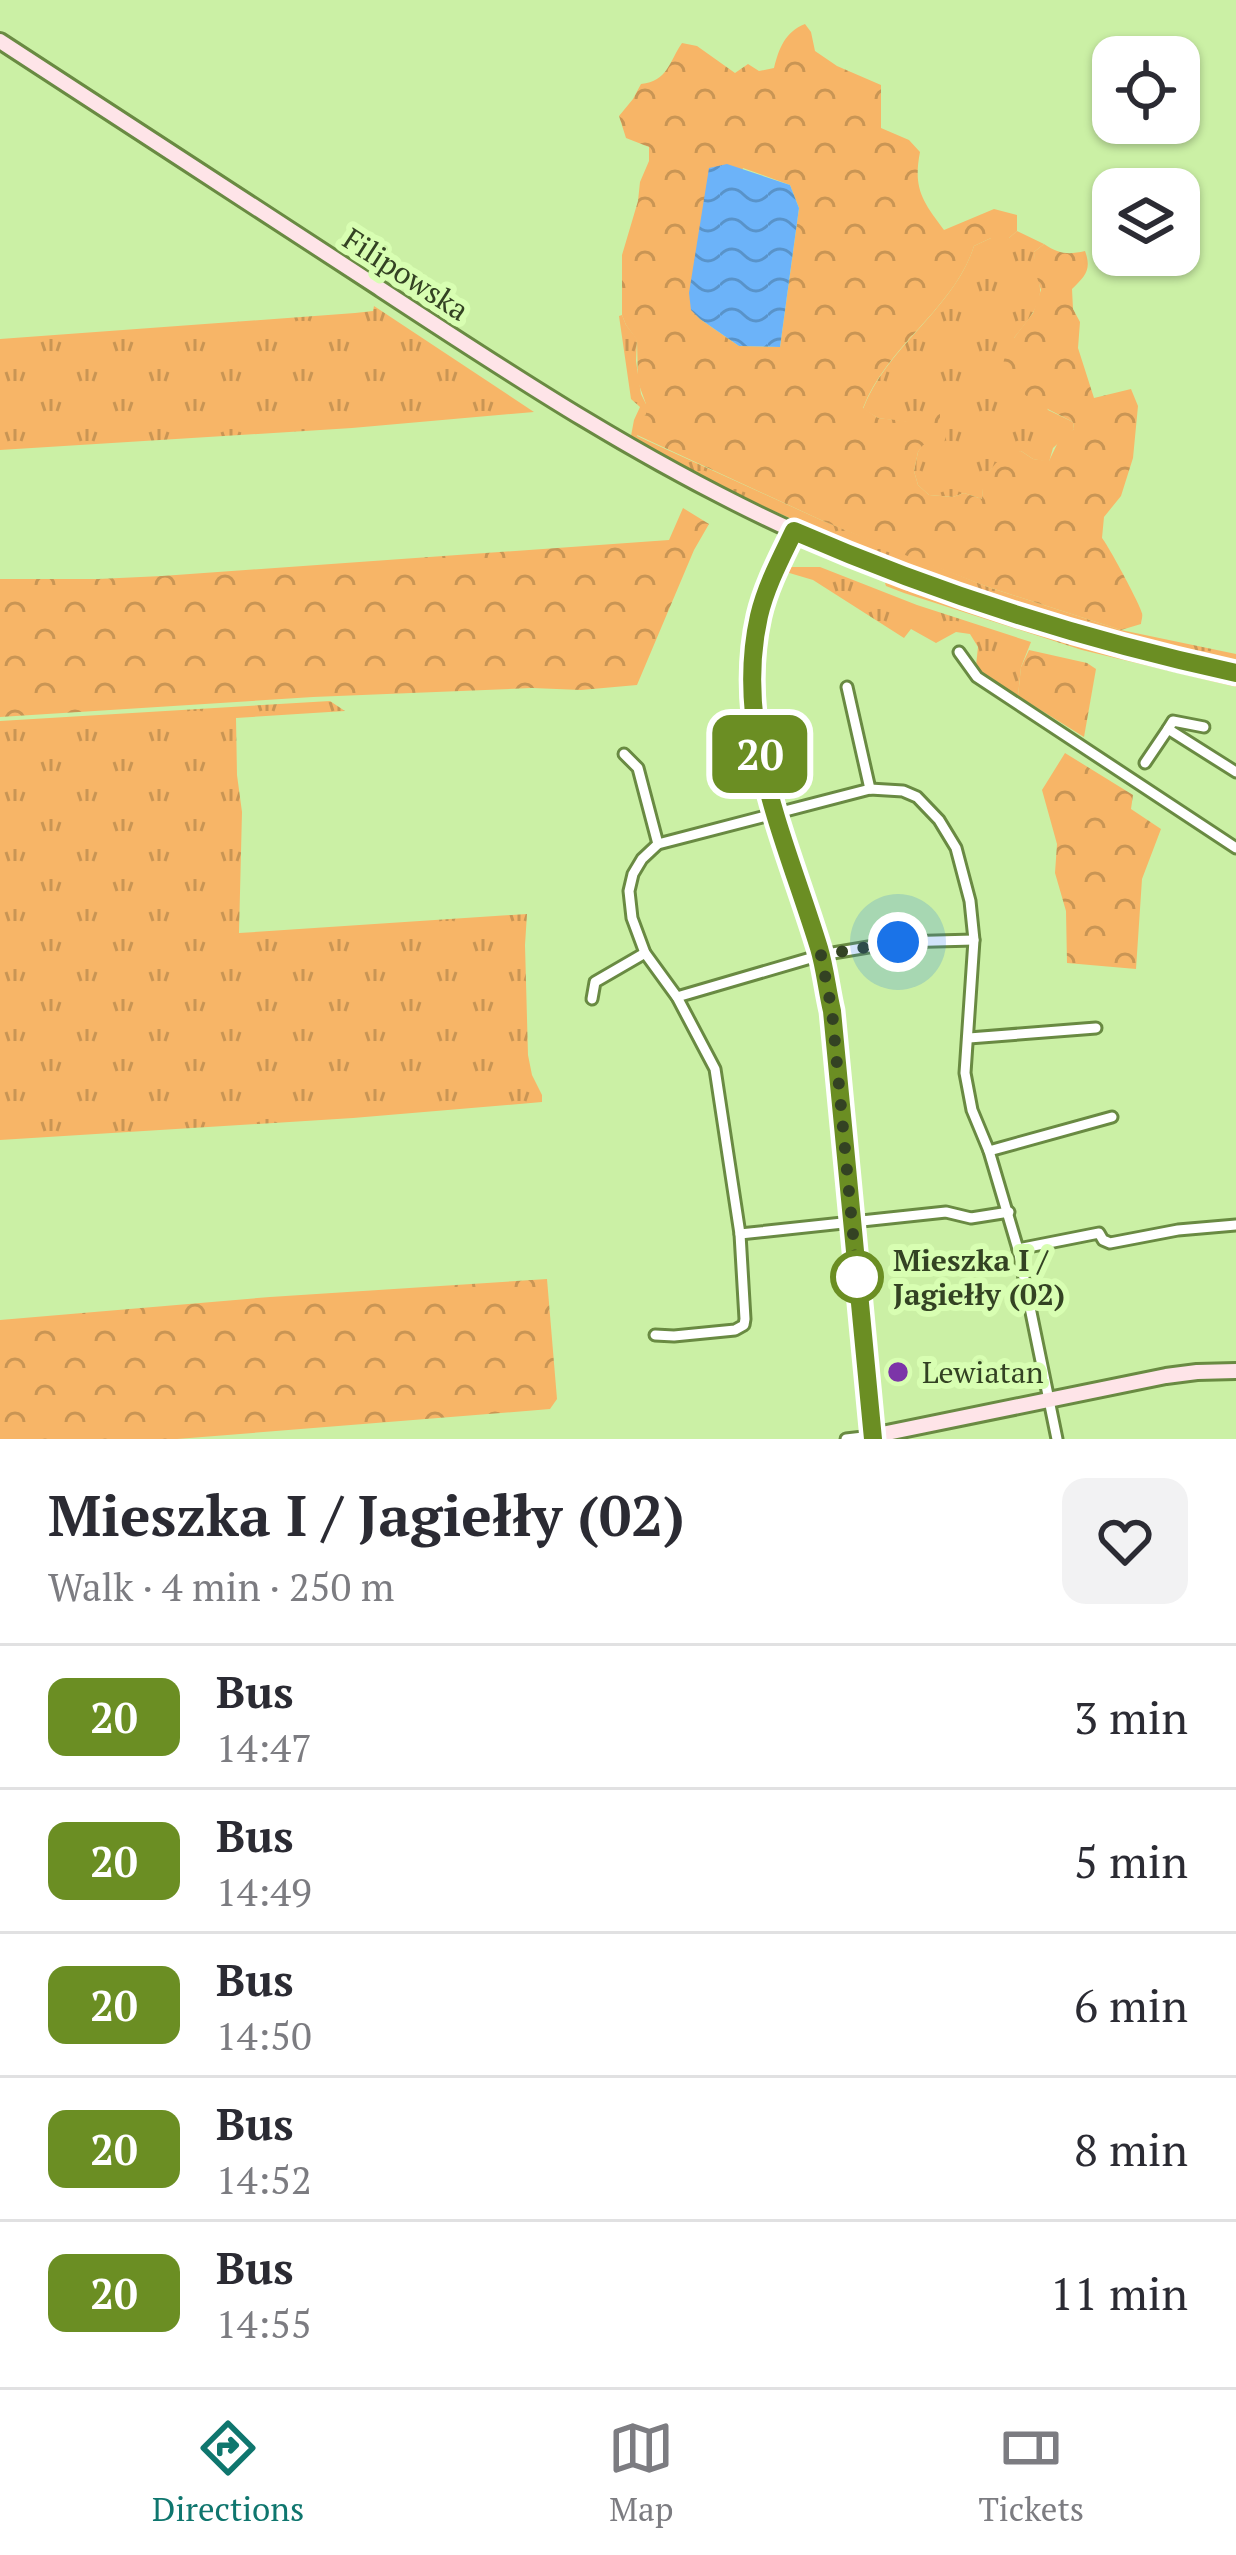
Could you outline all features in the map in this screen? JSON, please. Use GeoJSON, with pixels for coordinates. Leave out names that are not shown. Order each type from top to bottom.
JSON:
{"type":"FeatureCollection","features":[{"type":"Feature","properties":{"kind":"main road","name":"Filipowska"},"geometry":{"type":"LineString","coordinates":[[0,41],[554,403],[704,487],[895,573],[1009,613],[1236,673]]}},
{"type":"Feature","properties":{"kind":"main road"},"geometry":{"type":"LineString","coordinates":[[794,531],[760,613],[752,711],[774,812],[821,955],[832,1011],[872,1438],[1166,1376],[1236,1371]]}},
{"type":"Feature","properties":{"kind":"street"},"geometry":{"type":"LineString","coordinates":[[959,652],[977,676],[1236,848]]}},
{"type":"Feature","properties":{"kind":"street"},"geometry":{"type":"LineString","coordinates":[[847,687],[870,789]]}},
{"type":"Feature","properties":{"kind":"street"},"geometry":{"type":"LineString","coordinates":[[1145,763],[1173,721],[1204,727]]}},
{"type":"Feature","properties":{"kind":"street"},"geometry":{"type":"LineString","coordinates":[[1168,729],[1236,772]]}},
{"type":"Feature","properties":{"kind":"street"},"geometry":{"type":"LineString","coordinates":[[625,754],[638,768],[658,844]]}},
{"type":"Feature","properties":{"kind":"street"},"geometry":{"type":"LineString","coordinates":[[655,1335],[735,1330],[744,1325],[740,1234],[715,1069],[677,997],[645,953],[632,918],[629,891],[637,866],[658,844],[870,789],[903,791],[917,797],[940,820],[956,848],[970,901],[974,940],[965,1073],[972,1110],[1009,1213],[1057,1439]]}},
{"type":"Feature","properties":{"kind":"street"},"geometry":{"type":"LineString","coordinates":[[677,997],[821,955],[898,942],[974,940]]}},
{"type":"Feature","properties":{"kind":"street"},"geometry":{"type":"LineString","coordinates":[[592,999],[595,982],[645,953]]}},
{"type":"Feature","properties":{"kind":"street"},"geometry":{"type":"LineString","coordinates":[[969,1038],[1096,1028]]}},
{"type":"Feature","properties":{"kind":"street"},"geometry":{"type":"LineString","coordinates":[[988,1151],[1112,1117]]}},
{"type":"Feature","properties":{"kind":"street"},"geometry":{"type":"LineString","coordinates":[[740,1234],[946,1212],[971,1218],[1009,1213]]}},
{"type":"Feature","properties":{"kind":"street"},"geometry":{"type":"LineString","coordinates":[[1018,1249],[1100,1233],[1110,1243],[1236,1225]]}},
{"type":"Feature","properties":{"kind":"street"},"geometry":{"type":"LineString","coordinates":[[846,1439],[872,1438]]}},
{"type":"Feature","properties":{"kind":"green space"},"geometry":{"type":"Polygon","coordinates":[[[805,24],[815,51],[881,85],[881,128],[909,140],[920,152],[921,194],[944,230],[994,209],[1017,215],[1017,231],[1009,238],[991,238],[974,246],[952,289],[888,365],[863,408],[878,418],[913,422],[921,413],[940,412],[940,426],[947,432],[944,443],[923,445],[914,471],[918,485],[929,495],[964,493],[982,499],[983,479],[996,463],[1015,452],[1049,461],[1060,438],[1074,429],[1073,422],[1034,402],[1001,375],[1005,355],[1033,313],[1041,290],[1034,252],[1044,244],[1064,253],[1085,251],[1087,268],[1072,289],[1073,309],[1080,322],[1078,348],[1094,398],[1131,389],[1138,406],[1133,458],[1121,496],[1104,517],[1102,538],[1140,608],[1141,624],[1121,630],[988,587],[821,520],[637,435],[646,404],[638,382],[637,340],[622,315],[622,255],[649,147],[626,138],[619,116],[641,84],[667,70],[682,43],[697,46],[735,73],[748,64],[759,71],[774,68],[784,42],[805,24]],[[743,168],[692,310],[739,346],[780,347],[799,208],[790,185],[743,168]]]}},
{"type":"Feature","properties":{"kind":"green space"},"geometry":{"type":"Polygon","coordinates":[[[1017,231],[1044,244],[1034,252],[1039,299],[1014,338],[1048,410],[1073,422],[1074,429],[1053,448],[1049,462],[1021,451],[997,464],[985,480],[982,499],[964,493],[929,495],[918,485],[914,471],[923,444],[914,423],[878,418],[863,409],[888,366],[952,289],[974,246],[991,238],[1009,238],[1017,231]]]}},
{"type":"Feature","properties":{"kind":"green space"},"geometry":{"type":"Polygon","coordinates":[[[374,306],[534,412],[0,450],[0,339],[355,313],[373,311],[374,306]]]}},
{"type":"Feature","properties":{"kind":"green space"},"geometry":{"type":"Polygon","coordinates":[[[622,315],[637,339],[636,361],[646,404],[637,436],[821,520],[988,587],[1121,630],[1236,654],[1236,667],[980,597],[673,465],[631,436],[640,407],[631,399],[622,315]]]}},
{"type":"Feature","properties":{"kind":"green space"},"geometry":{"type":"Polygon","coordinates":[[[683,508],[709,524],[637,685],[313,697],[0,717],[0,579],[162,576],[669,540],[683,508]]]}},
{"type":"Feature","properties":{"kind":"green space"},"geometry":{"type":"Polygon","coordinates":[[[789,567],[820,567],[1031,642],[1021,667],[1018,696],[978,673],[978,647],[970,634],[956,632],[936,643],[911,629],[904,638],[813,580],[786,572],[789,567]]]}},
{"type":"Feature","properties":{"kind":"green space"},"geometry":{"type":"Polygon","coordinates":[[[885,583],[1084,643],[1235,680],[1236,687],[1082,650],[885,583]]]}},
{"type":"Feature","properties":{"kind":"green space"},"geometry":{"type":"Polygon","coordinates":[[[1029,650],[1096,669],[1084,737],[1018,696],[1021,667],[1029,650]]]}},
{"type":"Feature","properties":{"kind":"green space"},"geometry":{"type":"Polygon","coordinates":[[[330,701],[345,711],[236,718],[242,812],[239,933],[527,914],[528,1055],[542,1102],[0,1140],[0,721],[330,701]]]}},
{"type":"Feature","properties":{"kind":"green space"},"geometry":{"type":"Polygon","coordinates":[[[1065,753],[1133,795],[1131,809],[1161,829],[1142,879],[1136,969],[1067,963],[1066,911],[1055,873],[1057,844],[1042,790],[1065,753]]]}},
{"type":"Feature","properties":{"kind":"green space"},"geometry":{"type":"Polygon","coordinates":[[[547,1279],[557,1399],[550,1409],[177,1439],[0,1439],[0,1320],[547,1279]]]}},
{"type":"Feature","properties":{"kind":"water"},"geometry":{"type":"Polygon","coordinates":[[[727,164],[790,185],[799,208],[780,347],[739,346],[691,310],[689,293],[709,168],[727,164]]]}},
{"type":"Feature","properties":{"kind":"bus line","name":"20"},"geometry":{"type":"LineString","coordinates":[[873,1439],[832,1011],[821,955],[767,787],[752,711],[760,613],[781,557],[794,531],[991,607],[1103,641],[1236,673]]}},
{"type":"Feature","properties":{"kind":"place","name":"Mieszka I / Jagiełły (02)"},"geometry":{"type":"Point","coordinates":[857,1277]}},
{"type":"Feature","properties":{"kind":"place","name":"Lewiatan"},"geometry":{"type":"Point","coordinates":[898,1372]}},
{"type":"Feature","properties":{"kind":"route"},"geometry":{"type":"LineString","coordinates":[[857,1277],[832,1011],[821,955],[898,942]]}}]}
